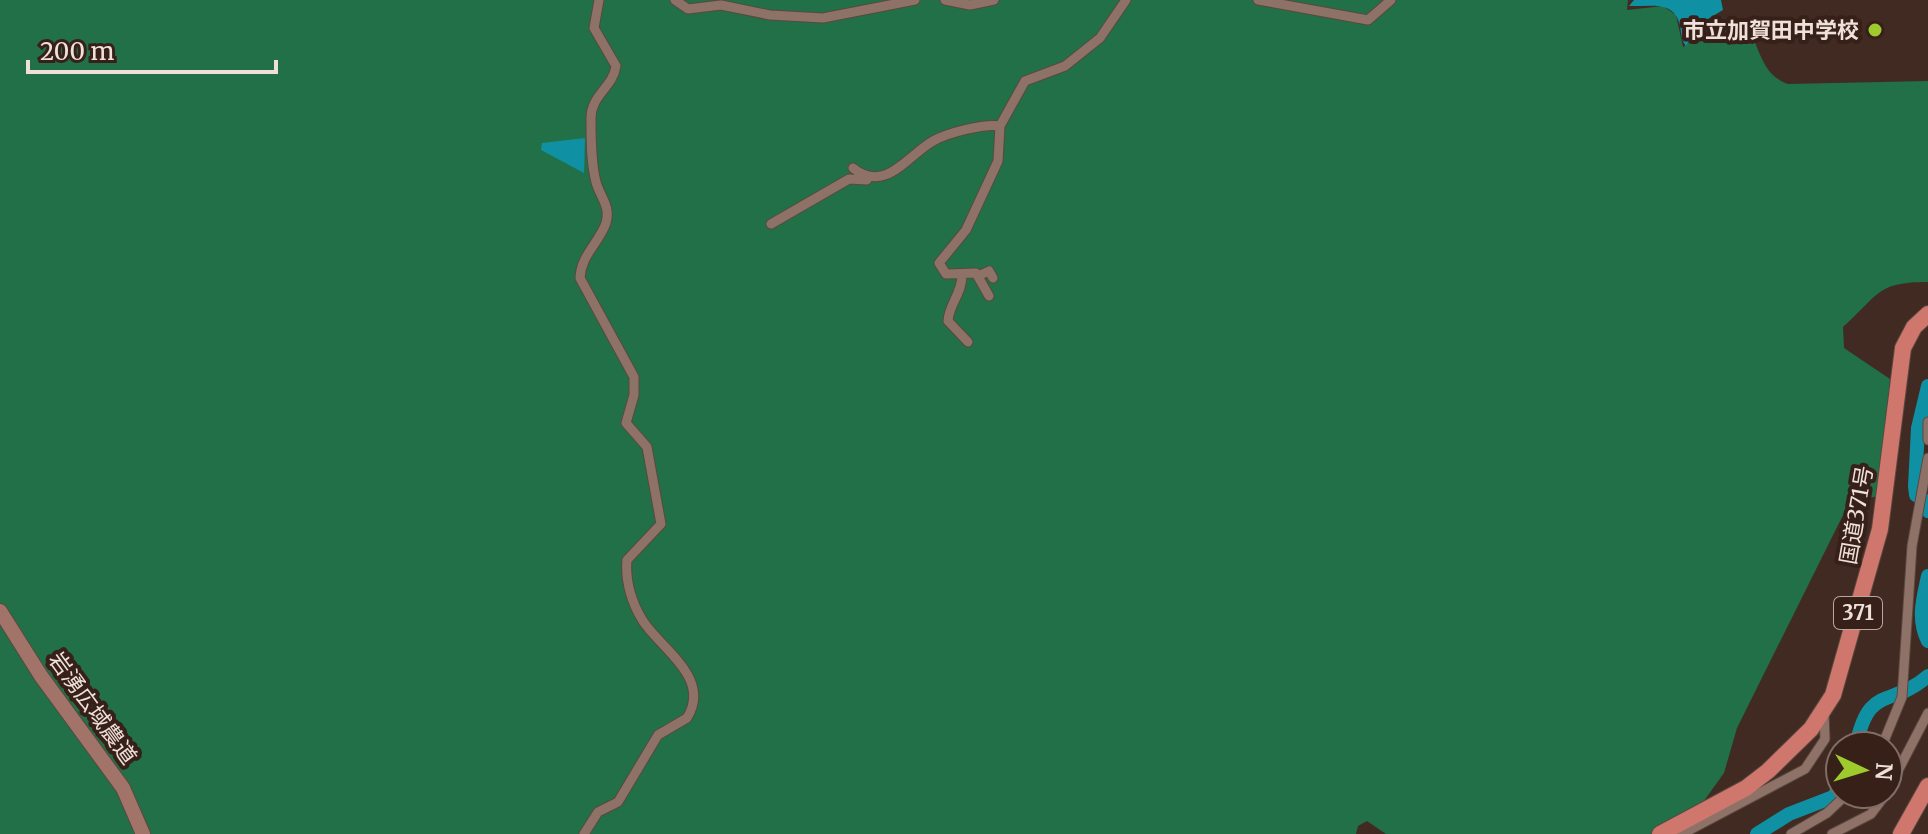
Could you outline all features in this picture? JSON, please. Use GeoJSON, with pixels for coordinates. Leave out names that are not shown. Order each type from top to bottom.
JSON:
{"type":"FeatureCollection","features":[{"type":"Feature","properties":{"kind":"highway","name":"国道371号"},"geometry":{"type":"LineString","coordinates":[[1660,834],[1746,788],[1793,749],[1824,713],[1840,676],[1873,560],[1903,348],[1914,327],[1928,314]]}},
{"type":"Feature","properties":{"kind":"highway"},"geometry":{"type":"LineString","coordinates":[[1901,834],[1928,786]]}},
{"type":"Feature","properties":{"kind":"street"},"geometry":{"type":"LineString","coordinates":[[584,834],[598,812],[618,802],[658,735],[687,718],[693,699],[682,662],[645,625],[631,597],[627,560],[638,545],[657,530],[660,517],[647,447],[626,423],[634,395],[634,377],[580,278],[581,265],[607,221],[607,204],[595,175],[590,118],[592,102],[607,84],[616,66],[594,28],[599,0]]}},
{"type":"Feature","properties":{"kind":"street"},"geometry":{"type":"LineString","coordinates":[[675,0],[688,9],[721,5],[761,14],[814,18],[915,0]]}},
{"type":"Feature","properties":{"kind":"street"},"geometry":{"type":"LineString","coordinates":[[945,0],[970,5],[994,0]]}},
{"type":"Feature","properties":{"kind":"street"},"geometry":{"type":"LineString","coordinates":[[1258,0],[1368,20],[1391,0]]}},
{"type":"Feature","properties":{"kind":"street"},"geometry":{"type":"LineString","coordinates":[[989,296],[976,273],[946,274],[939,263],[966,230],[998,161],[1000,126],[1025,81],[1065,66],[1106,32],[1129,3]]}},
{"type":"Feature","properties":{"kind":"street"},"geometry":{"type":"LineString","coordinates":[[771,224],[849,179],[879,178],[912,161],[934,140],[1000,126]]}},
{"type":"Feature","properties":{"kind":"street"},"geometry":{"type":"LineString","coordinates":[[853,168],[861,175],[879,178]]}},
{"type":"Feature","properties":{"kind":"street"},"geometry":{"type":"LineString","coordinates":[[978,276],[989,271],[993,278]]}},
{"type":"Feature","properties":{"kind":"street"},"geometry":{"type":"LineString","coordinates":[[964,275],[965,288]]}},
{"type":"Feature","properties":{"kind":"street"},"geometry":{"type":"LineString","coordinates":[[964,275],[961,293],[949,310],[948,321],[968,342]]}},
{"type":"Feature","properties":{"kind":"street"},"geometry":{"type":"LineString","coordinates":[[1928,422],[1928,440]]}},
{"type":"Feature","properties":{"kind":"street"},"geometry":{"type":"LineString","coordinates":[[1889,730],[1904,685],[1909,573],[1928,458]]}},
{"type":"Feature","properties":{"kind":"street","name":"岩湧広域農道"},"geometry":{"type":"LineString","coordinates":[[0,611],[41,676],[123,788],[143,834]]}},
{"type":"Feature","properties":{"kind":"street"},"geometry":{"type":"LineString","coordinates":[[1682,834],[1805,769],[1825,739],[1824,713]]}},
{"type":"Feature","properties":{"kind":"street"},"geometry":{"type":"LineString","coordinates":[[1904,759],[1928,713]]}},
{"type":"Feature","properties":{"kind":"street"},"geometry":{"type":"LineString","coordinates":[[1791,834],[1830,810]]}},
{"type":"Feature","properties":{"kind":"street"},"geometry":{"type":"LineString","coordinates":[[1832,834],[1874,810]]}},
{"type":"Feature","properties":{"kind":"green space"},"geometry":{"type":"Polygon","coordinates":[[[0,0],[1628,0],[1627,10],[1663,6],[1676,15],[1683,47],[1694,39],[1701,24],[1723,19],[1737,21],[1747,28],[1774,76],[1788,84],[1928,81],[1928,282],[1898,285],[1880,292],[1843,327],[1844,348],[1890,379],[1880,496],[1850,501],[1737,728],[1724,773],[1701,805],[1650,834],[1386,834],[1367,821],[1358,826],[1356,834],[0,834],[0,0]]]}},
{"type":"Feature","properties":{"kind":"water"},"geometry":{"type":"Polygon","coordinates":[[[1634,0],[1721,0],[1723,10],[1701,23],[1686,46],[1679,22],[1671,10],[1658,6],[1629,6],[1634,0]]]}},
{"type":"Feature","properties":{"kind":"water"},"geometry":{"type":"Polygon","coordinates":[[[585,138],[584,173],[541,150],[542,143],[585,138]]]}},
{"type":"Feature","properties":{"kind":"waterway"},"geometry":{"type":"LineString","coordinates":[[1928,386],[1918,428],[1915,486],[1916,495],[1925,501],[1928,511]]}},
{"type":"Feature","properties":{"kind":"waterway"},"geometry":{"type":"LineString","coordinates":[[1928,576],[1922,617],[1928,641]]}},
{"type":"Feature","properties":{"kind":"waterway"},"geometry":{"type":"LineString","coordinates":[[1860,730],[1874,705],[1915,686],[1928,676]]}},
{"type":"Feature","properties":{"kind":"waterway"},"geometry":{"type":"LineString","coordinates":[[1757,834],[1789,814],[1824,800]]}},
{"type":"Feature","properties":{"kind":"place","name":"市立加賀田中学校"},"geometry":{"type":"Point","coordinates":[1875,30]}}]}
